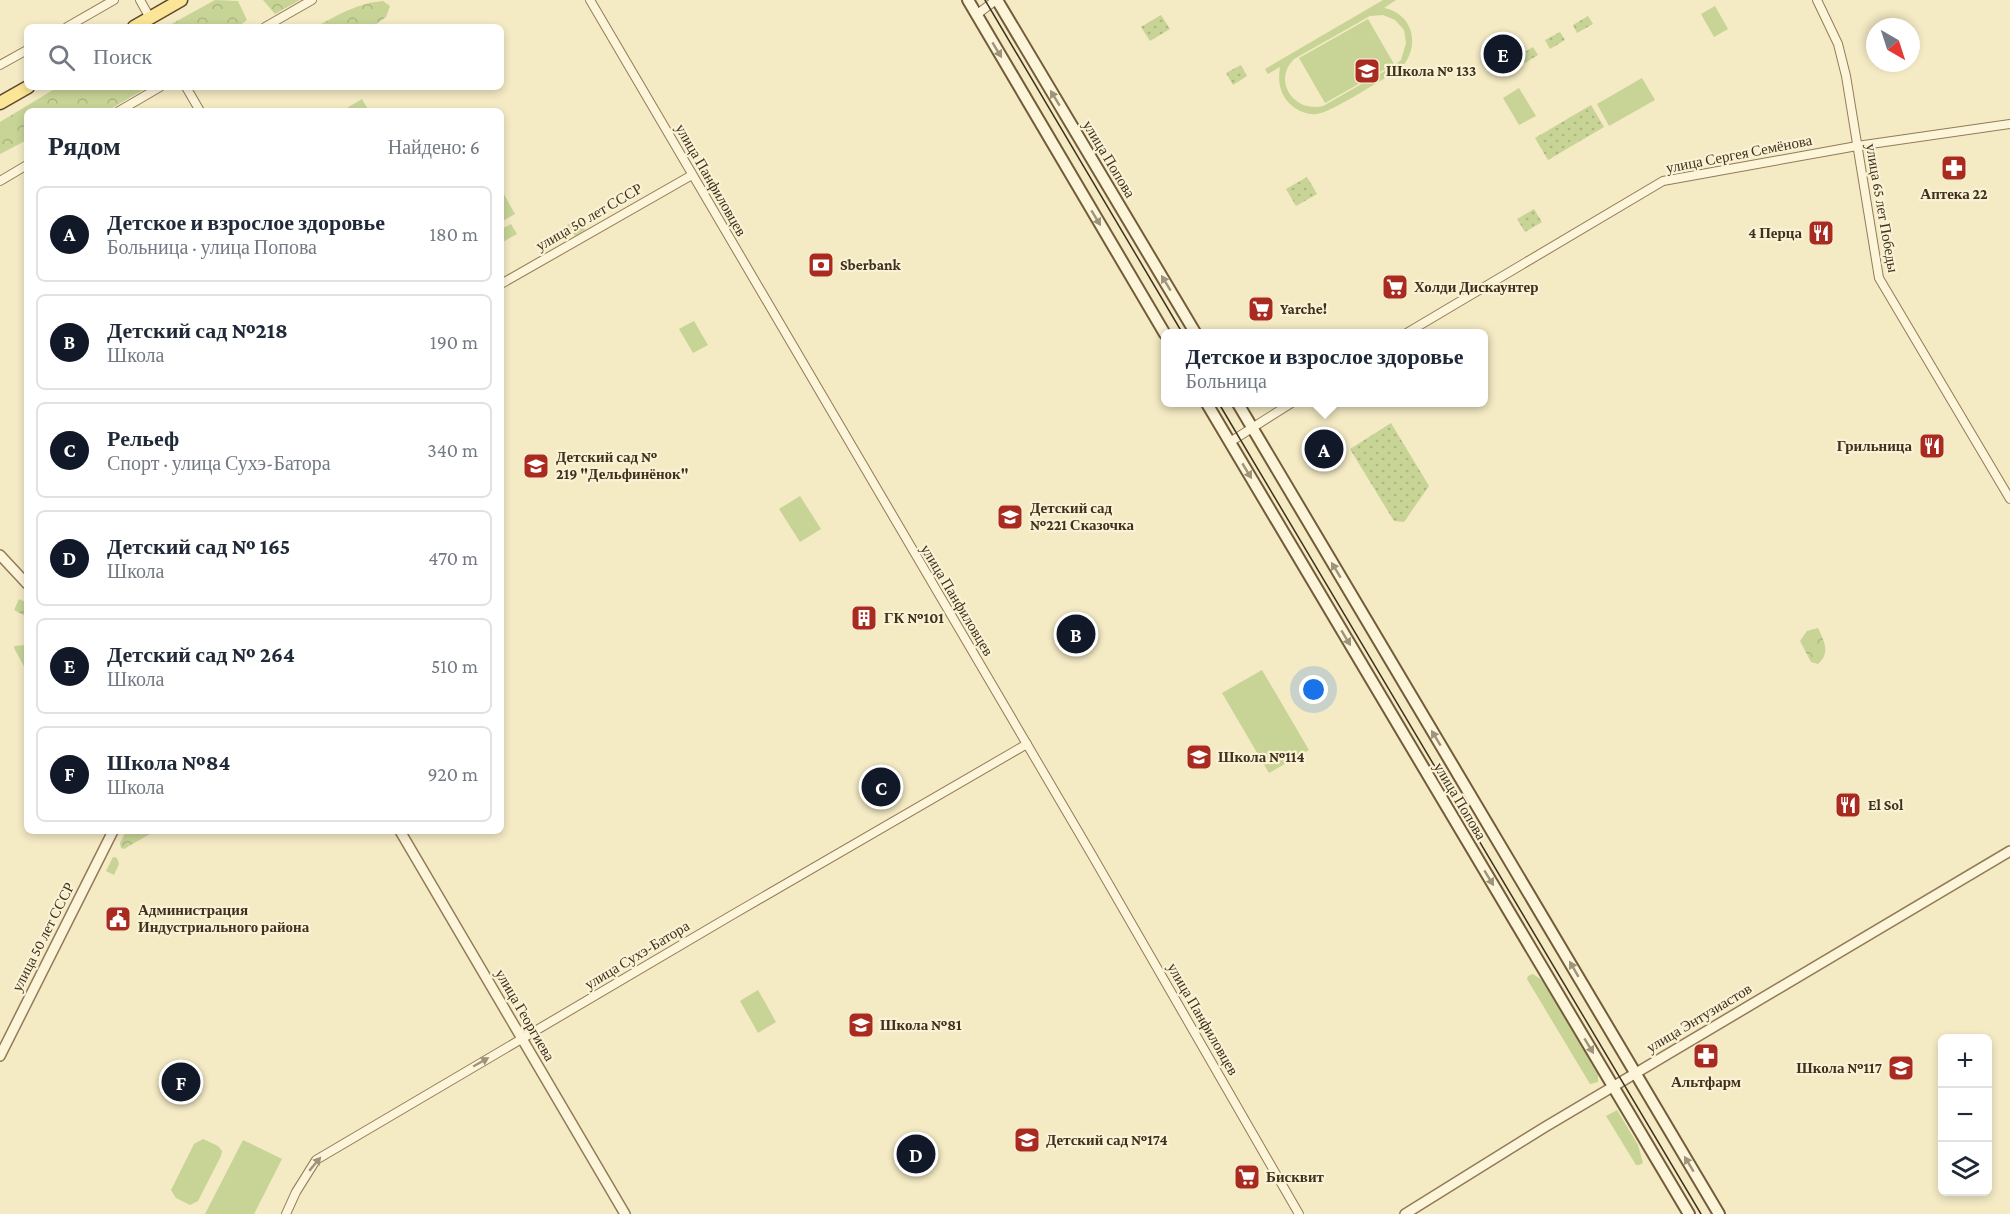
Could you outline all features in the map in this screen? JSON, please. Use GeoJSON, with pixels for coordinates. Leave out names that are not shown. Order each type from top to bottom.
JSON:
{"type":"FeatureCollection","features":[{"type":"Feature","properties":{"kind":"main road"},"geometry":{"type":"LineString","coordinates":[[139,24],[181,0]]}},
{"type":"Feature","properties":{"kind":"main road"},"geometry":{"type":"LineString","coordinates":[[968,0],[1162,329]]}},
{"type":"Feature","properties":{"kind":"main road","name":"улица Попова"},"geometry":{"type":"LineString","coordinates":[[997,0],[1194,329]]}},
{"type":"Feature","properties":{"kind":"main road"},"geometry":{"type":"LineString","coordinates":[[0,103],[24,89]]}},
{"type":"Feature","properties":{"kind":"main road","name":"улица Попова"},"geometry":{"type":"LineString","coordinates":[[1209,407],[1689,1214]]}},
{"type":"Feature","properties":{"kind":"main road","name":"улица Попова"},"geometry":{"type":"LineString","coordinates":[[1240,407],[1719,1214]]}},
{"type":"Feature","properties":{"kind":"street"},"geometry":{"type":"LineString","coordinates":[[72,24],[114,0]]}},
{"type":"Feature","properties":{"kind":"street"},"geometry":{"type":"LineString","coordinates":[[140,0],[150,18]]}},
{"type":"Feature","properties":{"kind":"street"},"geometry":{"type":"LineString","coordinates":[[270,24],[312,0]]}},
{"type":"Feature","properties":{"kind":"street","name":"улица Панфиловцев"},"geometry":{"type":"LineString","coordinates":[[590,0],[1027,744],[1299,1214]]}},
{"type":"Feature","properties":{"kind":"street"},"geometry":{"type":"LineString","coordinates":[[976,15],[997,0]]}},
{"type":"Feature","properties":{"kind":"street","name":"улица 65 лет Победы"},"geometry":{"type":"LineString","coordinates":[[1817,0],[1838,44],[1879,278],[2010,499]]}},
{"type":"Feature","properties":{"kind":"street"},"geometry":{"type":"LineString","coordinates":[[0,66],[24,52]]}},
{"type":"Feature","properties":{"kind":"street"},"geometry":{"type":"LineString","coordinates":[[124,108],[155,90]]}},
{"type":"Feature","properties":{"kind":"street"},"geometry":{"type":"LineString","coordinates":[[188,90],[198,108]]}},
{"type":"Feature","properties":{"kind":"street","name":"улица Сергея Семёнова"},"geometry":{"type":"LineString","coordinates":[[1412,329],[1663,181],[1857,146],[2010,124]]}},
{"type":"Feature","properties":{"kind":"street"},"geometry":{"type":"LineString","coordinates":[[0,181],[24,167]]}},
{"type":"Feature","properties":{"kind":"street","name":"улица 50 лет СССР"},"geometry":{"type":"LineString","coordinates":[[504,282],[692,175]]}},
{"type":"Feature","properties":{"kind":"street"},"geometry":{"type":"LineString","coordinates":[[1230,442],[1285,407]]}},
{"type":"Feature","properties":{"kind":"street"},"geometry":{"type":"LineString","coordinates":[[0,555],[24,581]]}},
{"type":"Feature","properties":{"kind":"street","name":"улица Сухэ-Батора"},"geometry":{"type":"LineString","coordinates":[[286,1214],[296,1192],[316,1160],[1027,744]]}},
{"type":"Feature","properties":{"kind":"street","name":"улица 50 лет СССР"},"geometry":{"type":"LineString","coordinates":[[0,1056],[111,834]]}},
{"type":"Feature","properties":{"kind":"street","name":"улица Георгиева"},"geometry":{"type":"LineString","coordinates":[[402,834],[625,1214]]}},
{"type":"Feature","properties":{"kind":"street","name":"улица Энтузиастов"},"geometry":{"type":"LineString","coordinates":[[1405,1214],[1545,1127],[2010,851]]}},
{"type":"Feature","properties":{"kind":"green space"},"geometry":{"type":"Polygon","coordinates":[[[215,0],[238,1],[247,20],[242,24],[171,24],[215,0]]]}},
{"type":"Feature","properties":{"kind":"green space"},"geometry":{"type":"Polygon","coordinates":[[[263,0],[300,0],[275,14],[263,0]]]}},
{"type":"Feature","properties":{"kind":"green space"},"geometry":{"type":"Polygon","coordinates":[[[1383,0],[1396,0],[1384,8],[1403,17],[1411,33],[1410,52],[1406,62],[1399,70],[1345,102],[1317,114],[1301,111],[1288,102],[1280,85],[1280,67],[1268,74],[1265,69],[1383,0]],[[1383,15],[1370,16],[1294,59],[1285,77],[1289,93],[1303,105],[1323,106],[1395,65],[1401,60],[1406,43],[1404,30],[1395,20],[1383,15]]]}},
{"type":"Feature","properties":{"kind":"green space"},"geometry":{"type":"Polygon","coordinates":[[[383,1],[390,6],[386,17],[376,24],[322,24],[356,7],[383,1]]]}},
{"type":"Feature","properties":{"kind":"green space"},"geometry":{"type":"Polygon","coordinates":[[[1715,6],[1728,29],[1714,37],[1701,14],[1715,6]]]}},
{"type":"Feature","properties":{"kind":"green space"},"geometry":{"type":"Polygon","coordinates":[[[1161,15],[1170,29],[1150,41],[1141,27],[1161,15]]]}},
{"type":"Feature","properties":{"kind":"green space"},"geometry":{"type":"Polygon","coordinates":[[[1588,16],[1593,24],[1577,33],[1573,25],[1588,16]]]}},
{"type":"Feature","properties":{"kind":"green space"},"geometry":{"type":"Polygon","coordinates":[[[1368,19],[1394,64],[1325,103],[1299,58],[1368,19]]]}},
{"type":"Feature","properties":{"kind":"green space"},"geometry":{"type":"Polygon","coordinates":[[[1560,32],[1565,40],[1550,49],[1545,40],[1560,32]]]}},
{"type":"Feature","properties":{"kind":"green space"},"geometry":{"type":"Polygon","coordinates":[[[1533,47],[1538,55],[1523,64],[1518,56],[1533,47]]]}},
{"type":"Feature","properties":{"kind":"green space"},"geometry":{"type":"Polygon","coordinates":[[[1241,65],[1247,76],[1233,85],[1226,73],[1241,65]]]}},
{"type":"Feature","properties":{"kind":"green space"},"geometry":{"type":"Polygon","coordinates":[[[1642,78],[1655,100],[1609,126],[1597,104],[1642,78]]]}},
{"type":"Feature","properties":{"kind":"green space"},"geometry":{"type":"Polygon","coordinates":[[[1519,88],[1536,116],[1519,125],[1503,98],[1519,88]]]}},
{"type":"Feature","properties":{"kind":"green space"},"geometry":{"type":"Polygon","coordinates":[[[53,90],[143,90],[112,108],[24,108],[24,142],[0,154],[0,122],[53,90]]]}},
{"type":"Feature","properties":{"kind":"green space"},"geometry":{"type":"Polygon","coordinates":[[[362,99],[367,108],[347,108],[362,99]]]}},
{"type":"Feature","properties":{"kind":"green space"},"geometry":{"type":"Polygon","coordinates":[[[1591,105],[1604,127],[1548,160],[1535,138],[1591,105]]]}},
{"type":"Feature","properties":{"kind":"green space"},"geometry":{"type":"Polygon","coordinates":[[[1307,177],[1317,194],[1296,206],[1286,189],[1307,177]]]}},
{"type":"Feature","properties":{"kind":"green space"},"geometry":{"type":"Polygon","coordinates":[[[504,194],[515,214],[504,220],[504,194]]]}},
{"type":"Feature","properties":{"kind":"green space"},"geometry":{"type":"Polygon","coordinates":[[[1534,209],[1542,222],[1525,232],[1517,219],[1534,209]]]}},
{"type":"Feature","properties":{"kind":"green space"},"geometry":{"type":"Polygon","coordinates":[[[579,218],[585,230],[575,236],[567,225],[579,218]]]}},
{"type":"Feature","properties":{"kind":"green space"},"geometry":{"type":"Polygon","coordinates":[[[511,224],[517,234],[504,241],[504,228],[511,224]]]}},
{"type":"Feature","properties":{"kind":"green space"},"geometry":{"type":"Polygon","coordinates":[[[694,321],[708,345],[693,353],[679,329],[694,321]]]}},
{"type":"Feature","properties":{"kind":"green space"},"geometry":{"type":"Polygon","coordinates":[[[1391,423],[1429,486],[1404,522],[1394,521],[1350,449],[1391,423]]]}},
{"type":"Feature","properties":{"kind":"green space"},"geometry":{"type":"Polygon","coordinates":[[[800,496],[821,529],[800,542],[779,509],[800,496]]]}},
{"type":"Feature","properties":{"kind":"green space"},"geometry":{"type":"Polygon","coordinates":[[[19,599],[24,602],[24,615],[14,610],[19,599]]]}},
{"type":"Feature","properties":{"kind":"green space"},"geometry":{"type":"Polygon","coordinates":[[[1818,628],[1825,651],[1818,664],[1811,662],[1800,641],[1807,631],[1818,628]]]}},
{"type":"Feature","properties":{"kind":"green space"},"geometry":{"type":"Polygon","coordinates":[[[24,645],[24,666],[14,648],[14,646],[24,645]]]}},
{"type":"Feature","properties":{"kind":"green space"},"geometry":{"type":"Polygon","coordinates":[[[1262,670],[1309,750],[1269,773],[1222,693],[1262,670]]]}},
{"type":"Feature","properties":{"kind":"green space"},"geometry":{"type":"Polygon","coordinates":[[[124,834],[150,834],[124,849],[121,848],[120,843],[124,834]]]}},
{"type":"Feature","properties":{"kind":"green space"},"geometry":{"type":"Polygon","coordinates":[[[113,857],[117,858],[119,864],[114,875],[106,871],[113,857]]]}},
{"type":"Feature","properties":{"kind":"green space"},"geometry":{"type":"Polygon","coordinates":[[[1533,974],[1542,980],[1598,1074],[1598,1082],[1590,1084],[1527,979],[1533,974]]]}},
{"type":"Feature","properties":{"kind":"green space"},"geometry":{"type":"Polygon","coordinates":[[[758,990],[776,1022],[758,1033],[740,1001],[758,990]]]}},
{"type":"Feature","properties":{"kind":"green space"},"geometry":{"type":"Polygon","coordinates":[[[1617,1110],[1638,1145],[1643,1163],[1639,1165],[1636,1165],[1606,1116],[1617,1110]]]}},
{"type":"Feature","properties":{"kind":"green space"},"geometry":{"type":"Polygon","coordinates":[[[203,1139],[218,1146],[222,1151],[198,1201],[190,1205],[176,1198],[171,1190],[194,1144],[203,1139]]]}},
{"type":"Feature","properties":{"kind":"green space"},"geometry":{"type":"Polygon","coordinates":[[[243,1140],[282,1159],[254,1214],[205,1214],[243,1140]]]}},
{"type":"Feature","properties":{"kind":"tram line"},"geometry":{"type":"LineString","coordinates":[[985,0],[1180,329]]}},
{"type":"Feature","properties":{"kind":"tram line"},"geometry":{"type":"LineString","coordinates":[[1221,407],[1701,1214]]}},
{"type":"Feature","properties":{"kind":"place","name":"Детский сад № 264"},"geometry":{"type":"Point","coordinates":[1503,54]}},
{"type":"Feature","properties":{"kind":"place","name":"Школа № 133"},"geometry":{"type":"Point","coordinates":[1367,71]}},
{"type":"Feature","properties":{"kind":"place","name":"Аптека 22"},"geometry":{"type":"Point","coordinates":[1954,168]}},
{"type":"Feature","properties":{"kind":"place","name":"4 Перца"},"geometry":{"type":"Point","coordinates":[1821,233]}},
{"type":"Feature","properties":{"kind":"place","name":"Sberbank"},"geometry":{"type":"Point","coordinates":[821,265]}},
{"type":"Feature","properties":{"kind":"place","name":"Холди Дискаунтер"},"geometry":{"type":"Point","coordinates":[1395,287]}},
{"type":"Feature","properties":{"kind":"place","name":"Yarche!"},"geometry":{"type":"Point","coordinates":[1261,309]}},
{"type":"Feature","properties":{"kind":"place","name":"Грильница"},"geometry":{"type":"Point","coordinates":[1932,446]}},
{"type":"Feature","properties":{"kind":"place","name":"Детское и взрослое здоровье"},"geometry":{"type":"Point","coordinates":[1324,449]}},
{"type":"Feature","properties":{"kind":"place","name":"Детский сад № 219 \"Дельфинёнок\""},"geometry":{"type":"Point","coordinates":[536,466]}},
{"type":"Feature","properties":{"kind":"place","name":"Детский сад №221 Сказочка"},"geometry":{"type":"Point","coordinates":[1010,517]}},
{"type":"Feature","properties":{"kind":"place","name":"ГК №101"},"geometry":{"type":"Point","coordinates":[864,618]}},
{"type":"Feature","properties":{"kind":"place","name":"Детский сад №218"},"geometry":{"type":"Point","coordinates":[1076,634]}},
{"type":"Feature","properties":{"kind":"place","name":"Школа №114"},"geometry":{"type":"Point","coordinates":[1199,757]}},
{"type":"Feature","properties":{"kind":"place","name":"Рельеф"},"geometry":{"type":"Point","coordinates":[881,787]}},
{"type":"Feature","properties":{"kind":"place","name":"El Sol"},"geometry":{"type":"Point","coordinates":[1848,805]}},
{"type":"Feature","properties":{"kind":"place","name":"Администрация Индустриального района"},"geometry":{"type":"Point","coordinates":[118,919]}},
{"type":"Feature","properties":{"kind":"place","name":"Школа №81"},"geometry":{"type":"Point","coordinates":[861,1025]}},
{"type":"Feature","properties":{"kind":"place","name":"Альтфарм"},"geometry":{"type":"Point","coordinates":[1706,1056]}},
{"type":"Feature","properties":{"kind":"place","name":"Школа №117"},"geometry":{"type":"Point","coordinates":[1901,1068]}},
{"type":"Feature","properties":{"kind":"place","name":"Школа №84"},"geometry":{"type":"Point","coordinates":[181,1082]}},
{"type":"Feature","properties":{"kind":"place","name":"Детский сад №174"},"geometry":{"type":"Point","coordinates":[1027,1140]}},
{"type":"Feature","properties":{"kind":"place","name":"Детский сад № 165"},"geometry":{"type":"Point","coordinates":[916,1154]}},
{"type":"Feature","properties":{"kind":"place","name":"Бисквит"},"geometry":{"type":"Point","coordinates":[1247,1177]}}]}
